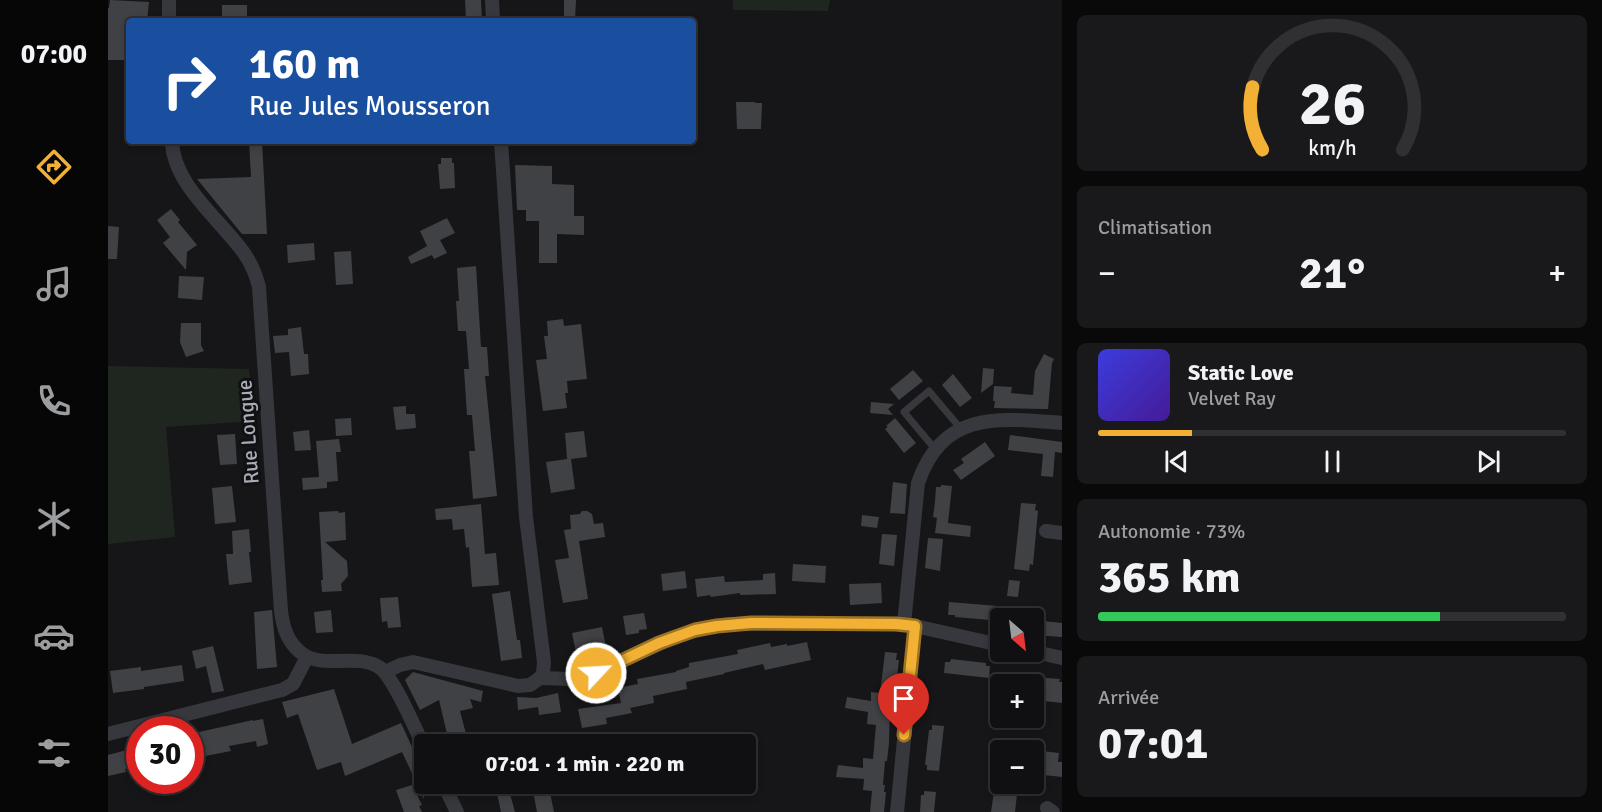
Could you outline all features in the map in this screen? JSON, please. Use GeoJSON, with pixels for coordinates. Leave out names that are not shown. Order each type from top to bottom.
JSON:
{"type":"FeatureCollection","features":[{"type":"Feature","properties":{"kind":"street"},"geometry":{"type":"LineString","coordinates":[[169,0],[169,18]]}},
{"type":"Feature","properties":{"kind":"street"},"geometry":{"type":"LineString","coordinates":[[492,0],[493,18]]}},
{"type":"Feature","properties":{"kind":"street","name":"Rue Longue"},"geometry":{"type":"LineString","coordinates":[[172,144],[175,159],[183,177],[245,255],[259,287],[282,619],[286,635],[307,657]]}},
{"type":"Feature","properties":{"kind":"street"},"geometry":{"type":"LineString","coordinates":[[385,672],[400,664],[413,662],[518,686],[530,685],[540,678],[544,668],[526,517],[501,144]]}},
{"type":"Feature","properties":{"kind":"street"},"geometry":{"type":"LineString","coordinates":[[897,812],[918,483],[922,470],[935,449],[961,429],[982,422],[1007,419],[1062,423]]}},
{"type":"Feature","properties":{"kind":"street"},"geometry":{"type":"LineString","coordinates":[[1046,531],[1062,533]]}},
{"type":"Feature","properties":{"kind":"street"},"geometry":{"type":"LineString","coordinates":[[540,678],[570,679],[588,676],[659,643],[695,630],[751,623],[909,625],[990,643]]}},
{"type":"Feature","properties":{"kind":"street"},"geometry":{"type":"LineString","coordinates":[[1044,654],[1062,658]]}},
{"type":"Feature","properties":{"kind":"street"},"geometry":{"type":"LineString","coordinates":[[108,734],[282,690],[293,684],[307,657],[320,661],[366,662],[380,668],[393,684],[418,734]]}},
{"type":"Feature","properties":{"kind":"street"},"geometry":{"type":"LineString","coordinates":[[448,794],[457,812]]}},
{"type":"Feature","properties":{"kind":"lane"},"geometry":{"type":"LineString","coordinates":[[935,449],[904,412],[929,390],[961,429]]}},
{"type":"Feature","properties":{"kind":"shaded area"},"geometry":{"type":"Polygon","coordinates":[[[733,0],[830,0],[828,11],[733,10],[733,0]]]}},
{"type":"Feature","properties":{"kind":"shaded area"},"geometry":{"type":"Polygon","coordinates":[[[108,366],[249,369],[255,421],[166,427],[175,537],[108,544],[108,366]]]}},
{"type":"Feature","properties":{"kind":"building"},"geometry":{"type":"Polygon","coordinates":[[[110,0],[149,2],[147,18],[126,18],[126,60],[108,60],[110,0]]]}},
{"type":"Feature","properties":{"kind":"building"},"geometry":{"type":"Polygon","coordinates":[[[465,0],[481,0],[482,18],[466,18],[465,0]]]}},
{"type":"Feature","properties":{"kind":"building"},"geometry":{"type":"Polygon","coordinates":[[[564,0],[576,0],[575,18],[564,18],[564,0]]]}},
{"type":"Feature","properties":{"kind":"building"},"geometry":{"type":"Polygon","coordinates":[[[222,5],[247,5],[247,18],[222,18],[222,5]]]}},
{"type":"Feature","properties":{"kind":"building"},"geometry":{"type":"Polygon","coordinates":[[[736,102],[762,103],[761,129],[737,129],[736,102]]]}},
{"type":"Feature","properties":{"kind":"building"},"geometry":{"type":"Polygon","coordinates":[[[249,144],[262,144],[267,234],[242,234],[197,179],[251,177],[249,144]]]}},
{"type":"Feature","properties":{"kind":"building"},"geometry":{"type":"Polygon","coordinates":[[[441,158],[452,158],[455,188],[440,189],[438,164],[441,164],[441,158]]]}},
{"type":"Feature","properties":{"kind":"building"},"geometry":{"type":"Polygon","coordinates":[[[515,165],[552,166],[552,184],[574,185],[574,216],[584,216],[584,235],[557,234],[557,263],[539,263],[539,221],[526,221],[526,210],[517,210],[515,165]]]}},
{"type":"Feature","properties":{"kind":"building"},"geometry":{"type":"Polygon","coordinates":[[[171,209],[180,220],[178,222],[197,245],[187,252],[186,270],[163,243],[170,237],[157,220],[171,209]]]}},
{"type":"Feature","properties":{"kind":"building"},"geometry":{"type":"Polygon","coordinates":[[[447,218],[455,233],[440,240],[447,253],[434,259],[432,255],[411,264],[408,257],[427,246],[420,231],[447,218]]]}},
{"type":"Feature","properties":{"kind":"building"},"geometry":{"type":"Polygon","coordinates":[[[108,226],[119,227],[117,259],[108,259],[108,226]]]}},
{"type":"Feature","properties":{"kind":"building"},"geometry":{"type":"Polygon","coordinates":[[[314,243],[315,260],[288,263],[287,245],[314,243]]]}},
{"type":"Feature","properties":{"kind":"building"},"geometry":{"type":"Polygon","coordinates":[[[351,251],[353,284],[336,285],[334,252],[351,251]]]}},
{"type":"Feature","properties":{"kind":"building"},"geometry":{"type":"Polygon","coordinates":[[[476,266],[481,347],[487,347],[489,376],[485,376],[497,496],[473,499],[469,451],[475,451],[472,415],[467,415],[464,369],[469,369],[466,331],[458,331],[456,301],[459,301],[457,268],[476,266]]]}},
{"type":"Feature","properties":{"kind":"building"},"geometry":{"type":"Polygon","coordinates":[[[179,276],[204,277],[202,300],[178,298],[179,276]]]}},
{"type":"Feature","properties":{"kind":"building"},"geometry":{"type":"Polygon","coordinates":[[[563,319],[564,326],[581,324],[587,379],[567,381],[568,393],[565,393],[567,408],[543,411],[536,360],[547,359],[544,336],[548,336],[547,321],[563,319]]]}},
{"type":"Feature","properties":{"kind":"building"},"geometry":{"type":"Polygon","coordinates":[[[181,323],[201,323],[201,345],[204,351],[186,357],[180,342],[181,323]]]}},
{"type":"Feature","properties":{"kind":"building"},"geometry":{"type":"Polygon","coordinates":[[[301,327],[304,354],[308,354],[309,374],[291,376],[289,352],[275,353],[273,336],[288,335],[288,329],[301,327]]]}},
{"type":"Feature","properties":{"kind":"building"},"geometry":{"type":"Polygon","coordinates":[[[1044,354],[1054,359],[1048,409],[994,408],[994,386],[1012,387],[1011,393],[1033,395],[1035,371],[1044,354]]]}},
{"type":"Feature","properties":{"kind":"building"},"geometry":{"type":"Polygon","coordinates":[[[983,368],[994,369],[993,384],[981,393],[983,368]]]}},
{"type":"Feature","properties":{"kind":"building"},"geometry":{"type":"Polygon","coordinates":[[[913,370],[923,381],[899,400],[890,389],[913,370]]]}},
{"type":"Feature","properties":{"kind":"building"},"geometry":{"type":"Polygon","coordinates":[[[953,374],[972,398],[960,407],[942,385],[953,374]]]}},
{"type":"Feature","properties":{"kind":"building"},"geometry":{"type":"Polygon","coordinates":[[[871,402],[894,404],[888,409],[893,415],[870,413],[871,402]]]}},
{"type":"Feature","properties":{"kind":"building"},"geometry":{"type":"Polygon","coordinates":[[[406,406],[406,414],[415,414],[416,428],[396,430],[393,407],[406,406]]]}},
{"type":"Feature","properties":{"kind":"building"},"geometry":{"type":"Polygon","coordinates":[[[351,418],[352,435],[336,436],[335,419],[351,418]]]}},
{"type":"Feature","properties":{"kind":"building"},"geometry":{"type":"Polygon","coordinates":[[[895,418],[916,443],[904,453],[885,429],[895,418]]]}},
{"type":"Feature","properties":{"kind":"building"},"geometry":{"type":"Polygon","coordinates":[[[309,430],[311,450],[295,451],[293,432],[309,430]]]}},
{"type":"Feature","properties":{"kind":"building"},"geometry":{"type":"Polygon","coordinates":[[[584,431],[587,457],[571,459],[575,489],[551,493],[546,462],[567,459],[565,433],[584,431]]]}},
{"type":"Feature","properties":{"kind":"building"},"geometry":{"type":"Polygon","coordinates":[[[235,434],[237,464],[220,465],[217,435],[235,434]]]}},
{"type":"Feature","properties":{"kind":"building"},"geometry":{"type":"Polygon","coordinates":[[[1010,435],[1062,442],[1062,453],[1055,452],[1053,477],[1041,476],[1043,454],[1008,450],[1010,435]]]}},
{"type":"Feature","properties":{"kind":"building"},"geometry":{"type":"Polygon","coordinates":[[[339,439],[341,452],[336,452],[338,481],[327,482],[327,488],[303,490],[302,478],[319,477],[316,441],[339,439]]]}},
{"type":"Feature","properties":{"kind":"building"},"geometry":{"type":"Polygon","coordinates":[[[985,442],[995,456],[961,480],[953,470],[964,463],[961,459],[985,442]]]}},
{"type":"Feature","properties":{"kind":"building"},"geometry":{"type":"Polygon","coordinates":[[[893,482],[907,484],[905,514],[890,513],[893,482]]]}},
{"type":"Feature","properties":{"kind":"building"},"geometry":{"type":"Polygon","coordinates":[[[941,485],[952,486],[948,523],[971,526],[970,537],[935,533],[937,518],[933,517],[936,487],[941,487],[941,485]]]}},
{"type":"Feature","properties":{"kind":"building"},"geometry":{"type":"Polygon","coordinates":[[[232,486],[236,522],[215,524],[212,488],[232,486]]]}},
{"type":"Feature","properties":{"kind":"building"},"geometry":{"type":"Polygon","coordinates":[[[1021,503],[1036,504],[1035,510],[1038,511],[1033,565],[1030,564],[1029,571],[1014,569],[1021,503]]]}},
{"type":"Feature","properties":{"kind":"building"},"geometry":{"type":"Polygon","coordinates":[[[481,504],[485,554],[496,553],[499,585],[472,587],[469,547],[466,548],[464,529],[453,530],[452,519],[436,520],[435,509],[481,504]]]}},
{"type":"Feature","properties":{"kind":"building"},"geometry":{"type":"Polygon","coordinates":[[[338,511],[339,513],[345,512],[346,540],[325,542],[347,561],[348,576],[341,584],[342,591],[322,592],[319,512],[338,511]]]}},
{"type":"Feature","properties":{"kind":"building"},"geometry":{"type":"Polygon","coordinates":[[[582,511],[592,514],[594,524],[603,523],[605,537],[579,541],[588,599],[563,603],[555,560],[569,558],[564,530],[571,529],[570,515],[580,514],[582,511]]]}},
{"type":"Feature","properties":{"kind":"building"},"geometry":{"type":"Polygon","coordinates":[[[862,515],[879,517],[877,528],[861,526],[862,515]]]}},
{"type":"Feature","properties":{"kind":"building"},"geometry":{"type":"Polygon","coordinates":[[[249,529],[252,582],[229,585],[226,554],[233,554],[232,531],[249,529]]]}},
{"type":"Feature","properties":{"kind":"building"},"geometry":{"type":"Polygon","coordinates":[[[882,534],[897,535],[894,566],[879,564],[882,534]]]}},
{"type":"Feature","properties":{"kind":"building"},"geometry":{"type":"Polygon","coordinates":[[[928,538],[943,539],[940,571],[925,568],[928,538]]]}},
{"type":"Feature","properties":{"kind":"building"},"geometry":{"type":"Polygon","coordinates":[[[793,564],[826,566],[825,583],[792,581],[793,564]]]}},
{"type":"Feature","properties":{"kind":"building"},"geometry":{"type":"Polygon","coordinates":[[[685,571],[687,588],[663,591],[661,574],[685,571]]]}},
{"type":"Feature","properties":{"kind":"building"},"geometry":{"type":"Polygon","coordinates":[[[775,573],[776,594],[740,595],[740,593],[697,597],[695,579],[724,576],[725,582],[763,580],[763,574],[775,573]]]}},
{"type":"Feature","properties":{"kind":"building"},"geometry":{"type":"Polygon","coordinates":[[[1009,580],[1020,581],[1018,597],[1007,596],[1009,580]]]}},
{"type":"Feature","properties":{"kind":"building"},"geometry":{"type":"Polygon","coordinates":[[[881,583],[882,603],[850,605],[849,584],[881,583]]]}},
{"type":"Feature","properties":{"kind":"building"},"geometry":{"type":"Polygon","coordinates":[[[510,591],[522,658],[501,661],[492,594],[510,591]]]}},
{"type":"Feature","properties":{"kind":"building"},"geometry":{"type":"Polygon","coordinates":[[[398,597],[401,627],[388,628],[387,621],[382,622],[380,598],[398,597]]]}},
{"type":"Feature","properties":{"kind":"building"},"geometry":{"type":"Polygon","coordinates":[[[949,602],[998,606],[998,608],[990,608],[990,620],[948,615],[949,602]]]}},
{"type":"Feature","properties":{"kind":"building"},"geometry":{"type":"Polygon","coordinates":[[[272,610],[277,667],[257,669],[254,612],[272,610]]]}},
{"type":"Feature","properties":{"kind":"building"},"geometry":{"type":"Polygon","coordinates":[[[331,610],[333,632],[316,633],[314,612],[331,610]]]}},
{"type":"Feature","properties":{"kind":"building"},"geometry":{"type":"Polygon","coordinates":[[[644,613],[647,629],[626,635],[623,616],[644,613]]]}},
{"type":"Feature","properties":{"kind":"building"},"geometry":{"type":"Polygon","coordinates":[[[1044,621],[1062,623],[1062,637],[1044,636],[1044,621]]]}},
{"type":"Feature","properties":{"kind":"building"},"geometry":{"type":"Polygon","coordinates":[[[602,627],[606,647],[576,652],[572,633],[602,627]]]}},
{"type":"Feature","properties":{"kind":"building"},"geometry":{"type":"Polygon","coordinates":[[[807,642],[811,660],[765,670],[763,664],[686,682],[687,689],[653,696],[654,703],[630,708],[632,713],[606,718],[607,724],[582,728],[578,709],[621,703],[618,688],[638,684],[637,679],[676,672],[689,667],[689,663],[738,654],[737,650],[770,643],[771,647],[807,642]]]}},
{"type":"Feature","properties":{"kind":"building"},"geometry":{"type":"Polygon","coordinates":[[[213,646],[224,691],[212,693],[206,666],[196,669],[192,651],[213,646]]]}},
{"type":"Feature","properties":{"kind":"building"},"geometry":{"type":"Polygon","coordinates":[[[885,652],[897,653],[896,660],[899,660],[895,695],[890,702],[889,743],[883,785],[885,785],[884,792],[886,792],[884,812],[870,812],[872,791],[863,790],[864,779],[836,777],[838,765],[863,768],[863,758],[873,759],[876,725],[867,724],[868,712],[845,708],[847,697],[871,701],[871,692],[880,693],[885,652]]]}},
{"type":"Feature","properties":{"kind":"building"},"geometry":{"type":"Polygon","coordinates":[[[951,659],[986,663],[986,666],[990,666],[989,678],[944,673],[945,662],[950,662],[951,659]]]}},
{"type":"Feature","properties":{"kind":"building"},"geometry":{"type":"Polygon","coordinates":[[[182,665],[184,681],[113,693],[110,671],[141,667],[141,671],[182,665]]]}},
{"type":"Feature","properties":{"kind":"building"},"geometry":{"type":"Polygon","coordinates":[[[413,672],[483,691],[481,702],[470,699],[473,708],[460,711],[466,734],[447,734],[439,700],[420,710],[405,680],[413,672]]]}},
{"type":"Feature","properties":{"kind":"building"},"geometry":{"type":"Polygon","coordinates":[[[1044,678],[1060,679],[1062,703],[1044,701],[1044,678]]]}},
{"type":"Feature","properties":{"kind":"building"},"geometry":{"type":"Polygon","coordinates":[[[334,689],[352,744],[401,723],[414,751],[414,778],[402,752],[345,776],[341,762],[317,770],[298,714],[287,718],[282,702],[334,689]]]}},
{"type":"Feature","properties":{"kind":"building"},"geometry":{"type":"Polygon","coordinates":[[[558,693],[561,712],[539,715],[538,707],[518,710],[517,697],[536,698],[558,693]]]}},
{"type":"Feature","properties":{"kind":"building"},"geometry":{"type":"Polygon","coordinates":[[[263,719],[268,744],[257,747],[256,741],[229,746],[231,751],[204,756],[204,731],[263,719]]]}},
{"type":"Feature","properties":{"kind":"building"},"geometry":{"type":"Polygon","coordinates":[[[932,725],[944,726],[939,771],[927,770],[927,765],[925,765],[929,730],[932,730],[932,725]]]}},
{"type":"Feature","properties":{"kind":"building"},"geometry":{"type":"Polygon","coordinates":[[[126,750],[126,772],[108,776],[108,755],[126,750]]]}},
{"type":"Feature","properties":{"kind":"building"},"geometry":{"type":"Polygon","coordinates":[[[1044,751],[1059,753],[1058,762],[1062,762],[1062,777],[1044,775],[1044,751]]]}},
{"type":"Feature","properties":{"kind":"building"},"geometry":{"type":"Polygon","coordinates":[[[412,785],[414,794],[416,794],[422,805],[419,806],[422,812],[404,812],[396,790],[412,785]]]}},
{"type":"Feature","properties":{"kind":"building"},"geometry":{"type":"Polygon","coordinates":[[[924,791],[936,792],[934,812],[920,812],[921,795],[924,795],[924,791]]]}},
{"type":"Feature","properties":{"kind":"building"},"geometry":{"type":"Polygon","coordinates":[[[497,794],[510,794],[515,812],[501,812],[497,794]]]}},
{"type":"Feature","properties":{"kind":"building"},"geometry":{"type":"Polygon","coordinates":[[[534,794],[550,794],[554,812],[537,812],[534,794]]]}},
{"type":"Feature","properties":{"kind":"building"},"geometry":{"type":"Polygon","coordinates":[[[994,794],[1017,794],[1015,812],[991,812],[994,794]]]}},
{"type":"Feature","properties":{"kind":"route"},"geometry":{"type":"LineString","coordinates":[[596,673],[659,643],[695,630],[729,624],[915,626],[904,735]]}}]}
